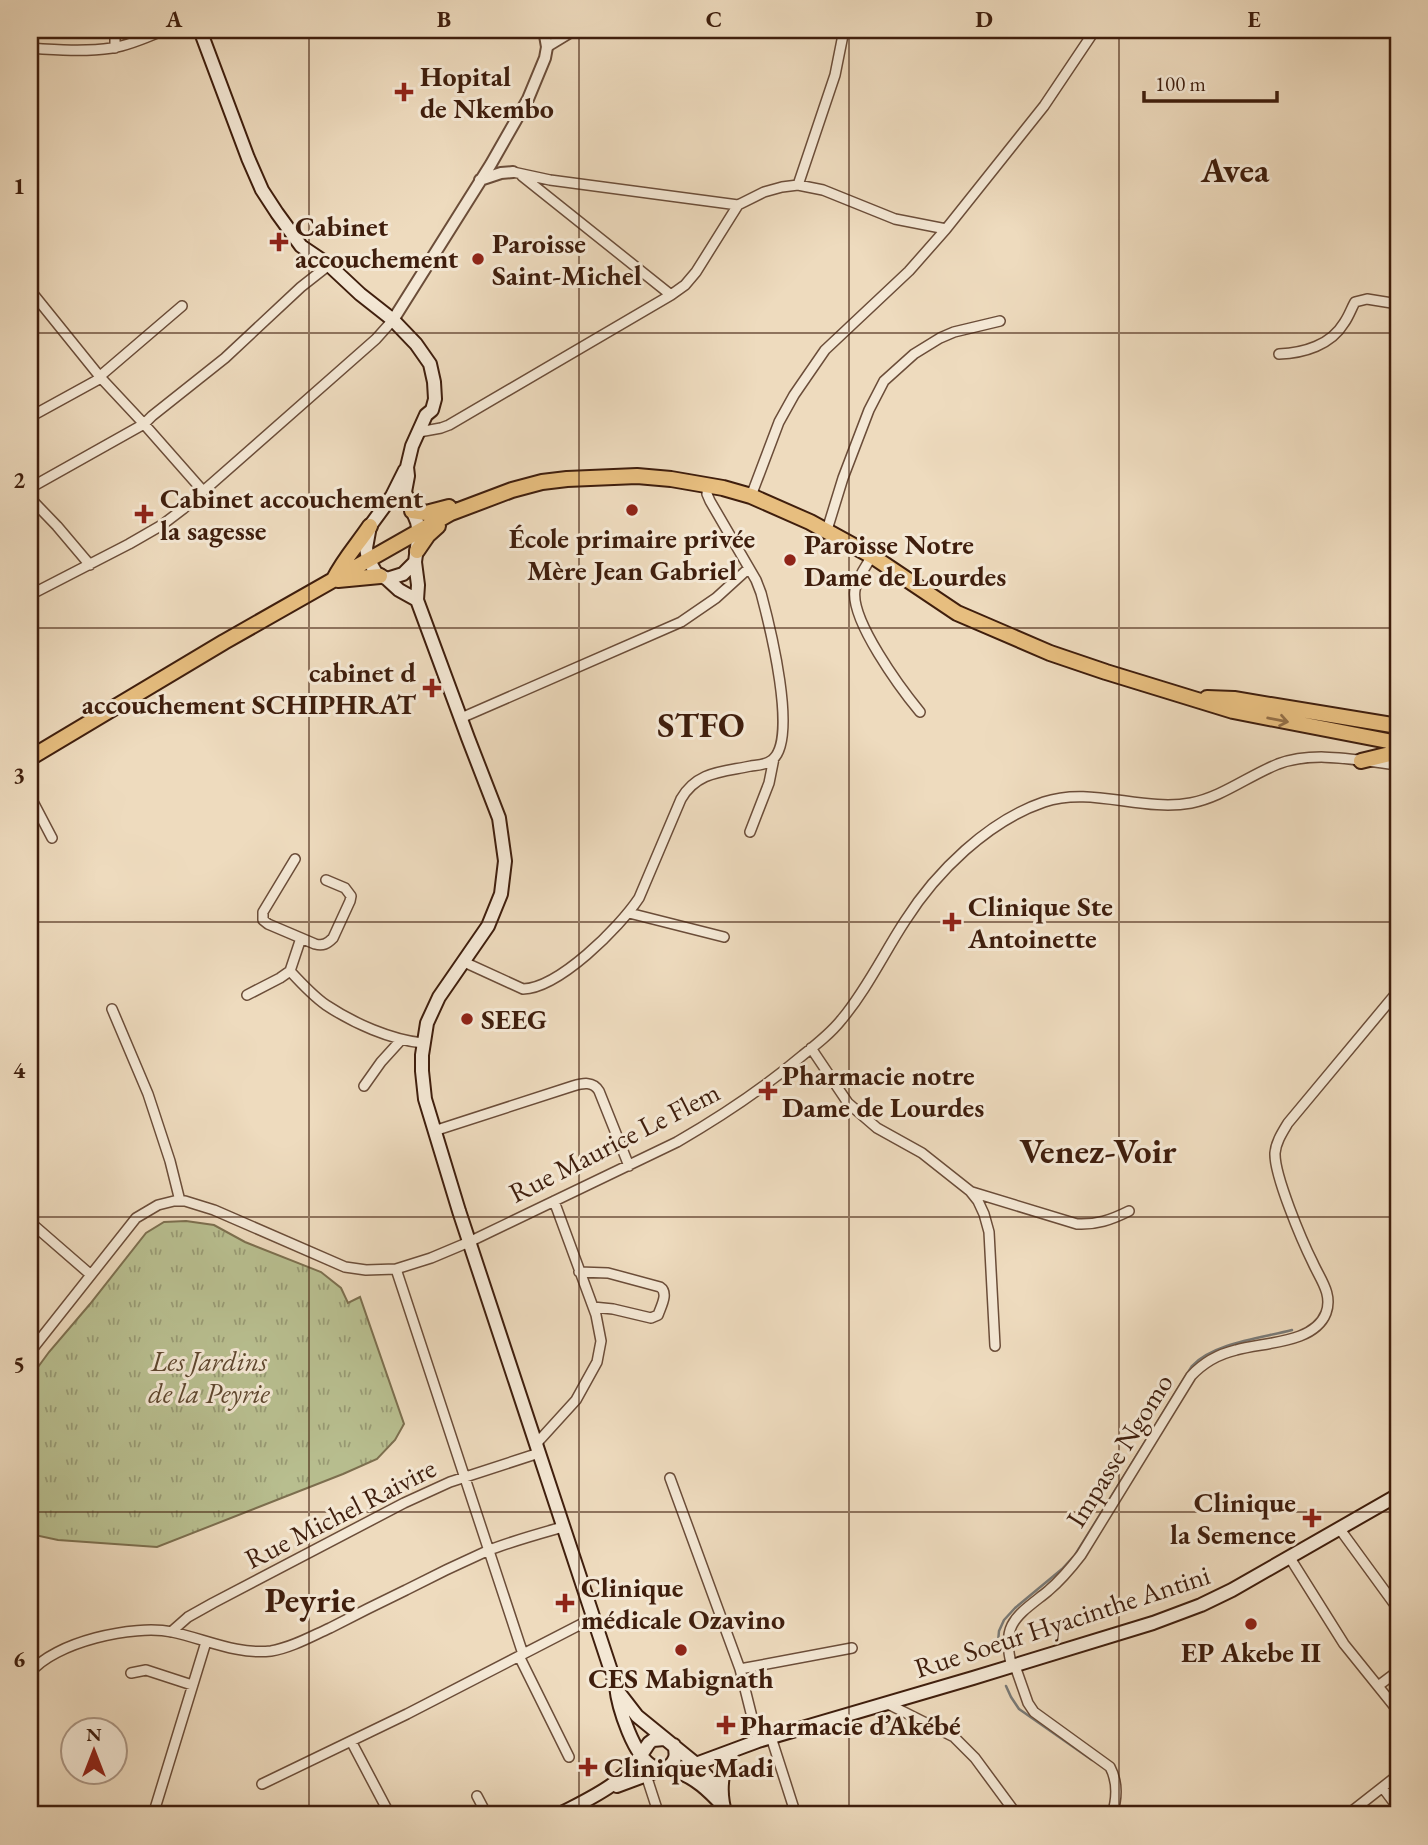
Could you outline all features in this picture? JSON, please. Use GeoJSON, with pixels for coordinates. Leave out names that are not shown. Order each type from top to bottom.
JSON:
{"type":"FeatureCollection","features":[{"type":"Feature","properties":{"kind":"main road"},"geometry":{"type":"LineString","coordinates":[[200,30],[245,150],[262,190],[277,213],[301,246],[329,265],[393,320],[425,356],[433,372],[435,400],[412,446],[407,467],[392,496],[342,562],[334,580]]}},
{"type":"Feature","properties":{"kind":"main road"},"geometry":{"type":"LineString","coordinates":[[407,467],[405,492],[419,532],[416,557],[417,600],[499,818],[505,861],[501,894],[495,910],[483,933],[439,997],[427,1023],[423,1043],[423,1085],[434,1131],[469,1242],[616,1686],[631,1710],[696,1764],[724,1805]]}},
{"type":"Feature","properties":{"kind":"main road"},"geometry":{"type":"LineString","coordinates":[[30,758],[224,642],[450,513],[512,489],[542,482],[593,476],[671,478],[751,496],[827,530],[872,556],[957,613],[1050,653],[1106,673],[1233,711],[1398,743]]}},
{"type":"Feature","properties":{"kind":"main road"},"geometry":{"type":"LineString","coordinates":[[380,511],[391,503],[426,513],[481,500]]}},
{"type":"Feature","properties":{"kind":"main road"},"geometry":{"type":"LineString","coordinates":[[334,580],[383,578],[403,574],[435,529],[481,500]]}},
{"type":"Feature","properties":{"kind":"main road"},"geometry":{"type":"LineString","coordinates":[[370,526],[366,548],[371,567],[399,590],[417,600]]}},
{"type":"Feature","properties":{"kind":"main road"},"geometry":{"type":"LineString","coordinates":[[1188,696],[1234,699],[1354,720],[1398,719]]}},
{"type":"Feature","properties":{"kind":"main road"},"geometry":{"type":"LineString","coordinates":[[1361,761],[1398,752]]}},
{"type":"Feature","properties":{"kind":"main road","name":"Rue Soeur Hyacinthe Antini"},"geometry":{"type":"LineString","coordinates":[[666,1770],[696,1764],[758,1741],[1153,1623],[1232,1590],[1397,1497]]}},
{"type":"Feature","properties":{"kind":"main road"},"geometry":{"type":"LineString","coordinates":[[616,1686],[617,1697],[642,1759],[657,1769],[685,1775],[696,1781],[724,1805]]}},
{"type":"Feature","properties":{"kind":"main road"},"geometry":{"type":"LineString","coordinates":[[558,1815],[607,1790],[642,1759],[653,1740],[701,1754],[728,1752],[724,1805]]}},
{"type":"Feature","properties":{"kind":"main road"},"geometry":{"type":"LineString","coordinates":[[666,1770],[676,1758],[672,1744]]}},
{"type":"Feature","properties":{"kind":"street"},"geometry":{"type":"LineString","coordinates":[[115,30],[115,48]]}},
{"type":"Feature","properties":{"kind":"street"},"geometry":{"type":"LineString","coordinates":[[30,48],[115,48],[164,30]]}},
{"type":"Feature","properties":{"kind":"street"},"geometry":{"type":"LineString","coordinates":[[30,595],[162,525],[376,339],[393,320],[528,99],[545,58],[547,47],[544,30]]}},
{"type":"Feature","properties":{"kind":"street"},"geometry":{"type":"LineString","coordinates":[[547,47],[575,30]]}},
{"type":"Feature","properties":{"kind":"street"},"geometry":{"type":"LineString","coordinates":[[798,185],[835,75],[844,30]]}},
{"type":"Feature","properties":{"kind":"street"},"geometry":{"type":"LineString","coordinates":[[751,496],[779,422],[825,350],[909,271],[946,229],[1044,106],[1095,30]]}},
{"type":"Feature","properties":{"kind":"street"},"geometry":{"type":"LineString","coordinates":[[499,149],[500,162],[516,173],[738,205]]}},
{"type":"Feature","properties":{"kind":"street"},"geometry":{"type":"LineString","coordinates":[[480,180],[501,173],[516,173],[671,295]]}},
{"type":"Feature","properties":{"kind":"street"},"geometry":{"type":"LineString","coordinates":[[419,432],[449,425],[671,295],[685,285],[696,272],[738,205],[764,192],[798,185],[823,190],[895,219],[946,229]]}},
{"type":"Feature","properties":{"kind":"street"},"geometry":{"type":"LineString","coordinates":[[30,488],[144,424],[225,358],[292,295],[329,265]]}},
{"type":"Feature","properties":{"kind":"street"},"geometry":{"type":"LineString","coordinates":[[30,290],[100,377],[203,491]]}},
{"type":"Feature","properties":{"kind":"street"},"geometry":{"type":"LineString","coordinates":[[1279,354],[1314,348],[1335,334],[1345,323],[1355,302],[1367,299],[1398,304]]}},
{"type":"Feature","properties":{"kind":"street"},"geometry":{"type":"LineString","coordinates":[[30,417],[100,377],[182,306]]}},
{"type":"Feature","properties":{"kind":"street"},"geometry":{"type":"LineString","coordinates":[[827,530],[864,421],[884,381],[914,354],[940,338],[1000,321]]}},
{"type":"Feature","properties":{"kind":"street"},"geometry":{"type":"LineString","coordinates":[[708,485],[707,494],[710,501],[757,580],[780,676],[780,746],[750,832]]}},
{"type":"Feature","properties":{"kind":"street"},"geometry":{"type":"LineString","coordinates":[[30,498],[90,565]]}},
{"type":"Feature","properties":{"kind":"street"},"geometry":{"type":"LineString","coordinates":[[872,556],[854,594],[859,613],[872,642],[920,712]]}},
{"type":"Feature","properties":{"kind":"street"},"geometry":{"type":"LineString","coordinates":[[461,718],[681,622],[716,598],[749,568]]}},
{"type":"Feature","properties":{"kind":"street","name":"Rue Maurice Le Flem"},"geometry":{"type":"LineString","coordinates":[[180,1201],[214,1210],[355,1270],[396,1269],[431,1258],[629,1166],[710,1123],[766,1085],[832,1030],[844,1016],[905,921],[941,873],[979,840],[1021,811],[1064,797],[1157,805],[1202,801],[1258,773],[1292,760],[1323,757],[1398,765]]}},
{"type":"Feature","properties":{"kind":"street"},"geometry":{"type":"LineString","coordinates":[[464,962],[523,989],[532,989],[575,964],[629,913],[646,884],[681,799],[689,787],[702,777],[763,764],[774,758]]}},
{"type":"Feature","properties":{"kind":"street"},"geometry":{"type":"LineString","coordinates":[[30,796],[52,838]]}},
{"type":"Feature","properties":{"kind":"street"},"geometry":{"type":"LineString","coordinates":[[295,859],[263,912],[262,918],[268,924],[322,945],[329,942],[351,896],[345,888],[326,880]]}},
{"type":"Feature","properties":{"kind":"street"},"geometry":{"type":"LineString","coordinates":[[629,913],[724,937]]}},
{"type":"Feature","properties":{"kind":"street"},"geometry":{"type":"LineString","coordinates":[[247,995],[290,971],[301,938]]}},
{"type":"Feature","properties":{"kind":"street"},"geometry":{"type":"LineString","coordinates":[[290,971],[326,1005],[401,1041],[423,1043]]}},
{"type":"Feature","properties":{"kind":"street","name":"Impasse Ngomo"},"geometry":{"type":"LineString","coordinates":[[1112,1815],[1116,1790],[1114,1774],[1110,1767],[1034,1712],[1013,1666],[1007,1645],[1008,1635],[1015,1619],[1068,1572],[1081,1555],[1191,1376],[1198,1369],[1223,1354],[1306,1334],[1323,1320],[1327,1312],[1328,1295],[1307,1251],[1279,1176],[1277,1145],[1288,1123],[1398,991]]}},
{"type":"Feature","properties":{"kind":"street"},"geometry":{"type":"LineString","coordinates":[[30,1352],[136,1219],[158,1205],[180,1201],[148,1094],[112,1009]]}},
{"type":"Feature","properties":{"kind":"street"},"geometry":{"type":"LineString","coordinates":[[365,1086],[381,1062],[401,1041]]}},
{"type":"Feature","properties":{"kind":"street"},"geometry":{"type":"LineString","coordinates":[[811,1048],[855,1110],[877,1128],[922,1153],[970,1191],[984,1214],[989,1231],[995,1346]]}},
{"type":"Feature","properties":{"kind":"street"},"geometry":{"type":"LineString","coordinates":[[434,1131],[573,1086],[595,1085],[629,1166]]}},
{"type":"Feature","properties":{"kind":"street"},"geometry":{"type":"LineString","coordinates":[[970,1191],[1077,1224],[1100,1223],[1129,1211]]}},
{"type":"Feature","properties":{"kind":"street"},"geometry":{"type":"LineString","coordinates":[[538,1449],[576,1400],[597,1362],[601,1340],[593,1307],[554,1201]]}},
{"type":"Feature","properties":{"kind":"street"},"geometry":{"type":"LineString","coordinates":[[30,1222],[90,1275]]}},
{"type":"Feature","properties":{"kind":"street"},"geometry":{"type":"LineString","coordinates":[[396,1269],[521,1655],[569,1758]]}},
{"type":"Feature","properties":{"kind":"street"},"geometry":{"type":"LineString","coordinates":[[579,1272],[621,1275],[660,1287],[665,1293],[655,1318],[593,1307]]}},
{"type":"Feature","properties":{"kind":"street","name":"Rue Michel Raivire"},"geometry":{"type":"LineString","coordinates":[[171,1632],[188,1617],[404,1503],[538,1449]]}},
{"type":"Feature","properties":{"kind":"street"},"geometry":{"type":"LineString","coordinates":[[670,1478],[740,1669],[758,1741]]}},
{"type":"Feature","properties":{"kind":"street"},"geometry":{"type":"LineString","coordinates":[[30,1673],[47,1656],[69,1646],[142,1630],[171,1632],[225,1647],[272,1651],[315,1635],[489,1550],[563,1527]]}},
{"type":"Feature","properties":{"kind":"street"},"geometry":{"type":"LineString","coordinates":[[1339,1528],[1398,1609]]}},
{"type":"Feature","properties":{"kind":"street"},"geometry":{"type":"LineString","coordinates":[[1290,1558],[1344,1644],[1398,1711]]}},
{"type":"Feature","properties":{"kind":"street"},"geometry":{"type":"LineString","coordinates":[[262,1784],[593,1618]]}},
{"type":"Feature","properties":{"kind":"street"},"geometry":{"type":"LineString","coordinates":[[153,1815],[206,1642]]}},
{"type":"Feature","properties":{"kind":"street"},"geometry":{"type":"LineString","coordinates":[[740,1669],[852,1648]]}},
{"type":"Feature","properties":{"kind":"street"},"geometry":{"type":"LineString","coordinates":[[131,1673],[146,1670],[192,1685]]}},
{"type":"Feature","properties":{"kind":"street"},"geometry":{"type":"LineString","coordinates":[[1378,1686],[1398,1671]]}},
{"type":"Feature","properties":{"kind":"street"},"geometry":{"type":"LineString","coordinates":[[886,1703],[954,1737],[975,1758],[1017,1815]]}},
{"type":"Feature","properties":{"kind":"street"},"geometry":{"type":"LineString","coordinates":[[771,1737],[796,1815]]}},
{"type":"Feature","properties":{"kind":"street"},"geometry":{"type":"LineString","coordinates":[[346,1743],[390,1815]]}},
{"type":"Feature","properties":{"kind":"street"},"geometry":{"type":"LineString","coordinates":[[642,1759],[659,1815]]}},
{"type":"Feature","properties":{"kind":"street"},"geometry":{"type":"LineString","coordinates":[[1347,1815],[1398,1775]]}},
{"type":"Feature","properties":{"kind":"street"},"geometry":{"type":"LineString","coordinates":[[1383,1788],[1398,1808]]}},
{"type":"Feature","properties":{"kind":"street"},"geometry":{"type":"LineString","coordinates":[[477,1796],[486,1815]]}},
{"type":"Feature","properties":{"kind":"green space","name":"Les Jardins de la Peyrie"},"geometry":{"type":"Polygon","coordinates":[[[186,1221],[214,1225],[245,1242],[321,1272],[341,1288],[348,1303],[360,1297],[404,1424],[395,1440],[377,1459],[157,1547],[58,1540],[30,1534],[30,1445],[36,1443],[30,1431],[30,1378],[146,1233],[164,1222],[186,1221]]]}},
{"type":"Feature","properties":{"kind":"waterway"},"geometry":{"type":"LineString","coordinates":[[997,1653],[999,1631],[1004,1620],[1075,1555],[1192,1366],[1201,1358],[1225,1347],[1292,1330]]}},
{"type":"Feature","properties":{"kind":"waterway"},"geometry":{"type":"LineString","coordinates":[[1006,1686],[1019,1709],[1092,1760]]}},
{"type":"Feature","properties":{"kind":"place","name":"Hopital de Nkembo"},"geometry":{"type":"Point","coordinates":[404,92]}},
{"type":"Feature","properties":{"kind":"place","name":"Cabinet accouchement"},"geometry":{"type":"Point","coordinates":[279,242]}},
{"type":"Feature","properties":{"kind":"place","name":"Paroisse Saint-Michel"},"geometry":{"type":"Point","coordinates":[478,259]}},
{"type":"Feature","properties":{"kind":"place","name":"École primaire privée Mère Jean Gabriel"},"geometry":{"type":"Point","coordinates":[632,510]}},
{"type":"Feature","properties":{"kind":"place","name":"Cabinet accouchement la sagesse"},"geometry":{"type":"Point","coordinates":[144,514]}},
{"type":"Feature","properties":{"kind":"place","name":"Paroisse Notre Dame de Lourdes"},"geometry":{"type":"Point","coordinates":[790,560]}},
{"type":"Feature","properties":{"kind":"place","name":"cabinet d accouchement SCHIPHRAT"},"geometry":{"type":"Point","coordinates":[432,688]}},
{"type":"Feature","properties":{"kind":"place","name":"Clinique Ste Antoinette"},"geometry":{"type":"Point","coordinates":[952,922]}},
{"type":"Feature","properties":{"kind":"place","name":"SEEG"},"geometry":{"type":"Point","coordinates":[467,1019]}},
{"type":"Feature","properties":{"kind":"place","name":"Pharmacie notre Dame de Lourdes"},"geometry":{"type":"Point","coordinates":[768,1091]}},
{"type":"Feature","properties":{"kind":"place","name":"Clinique la Semence"},"geometry":{"type":"Point","coordinates":[1312,1518]}},
{"type":"Feature","properties":{"kind":"place","name":"Clinique médicale Ozavino"},"geometry":{"type":"Point","coordinates":[565,1603]}},
{"type":"Feature","properties":{"kind":"place","name":"EP Akebe II"},"geometry":{"type":"Point","coordinates":[1251,1624]}},
{"type":"Feature","properties":{"kind":"place","name":"CES Mabignath"},"geometry":{"type":"Point","coordinates":[681,1650]}},
{"type":"Feature","properties":{"kind":"place","name":"Pharmacie d’Akébé"},"geometry":{"type":"Point","coordinates":[726,1725]}},
{"type":"Feature","properties":{"kind":"place","name":"Clinique Madi"},"geometry":{"type":"Point","coordinates":[588,1767]}},
{"type":"Feature","properties":{"kind":"district","name":"Avea"},"geometry":{"type":"Point","coordinates":[1235,169]}},
{"type":"Feature","properties":{"kind":"district","name":"STFO"},"geometry":{"type":"Point","coordinates":[701,724]}},
{"type":"Feature","properties":{"kind":"district","name":"Venez-Voir"},"geometry":{"type":"Point","coordinates":[1098,1150]}},
{"type":"Feature","properties":{"kind":"district","name":"Peyrie"},"geometry":{"type":"Point","coordinates":[310,1599]}}]}
